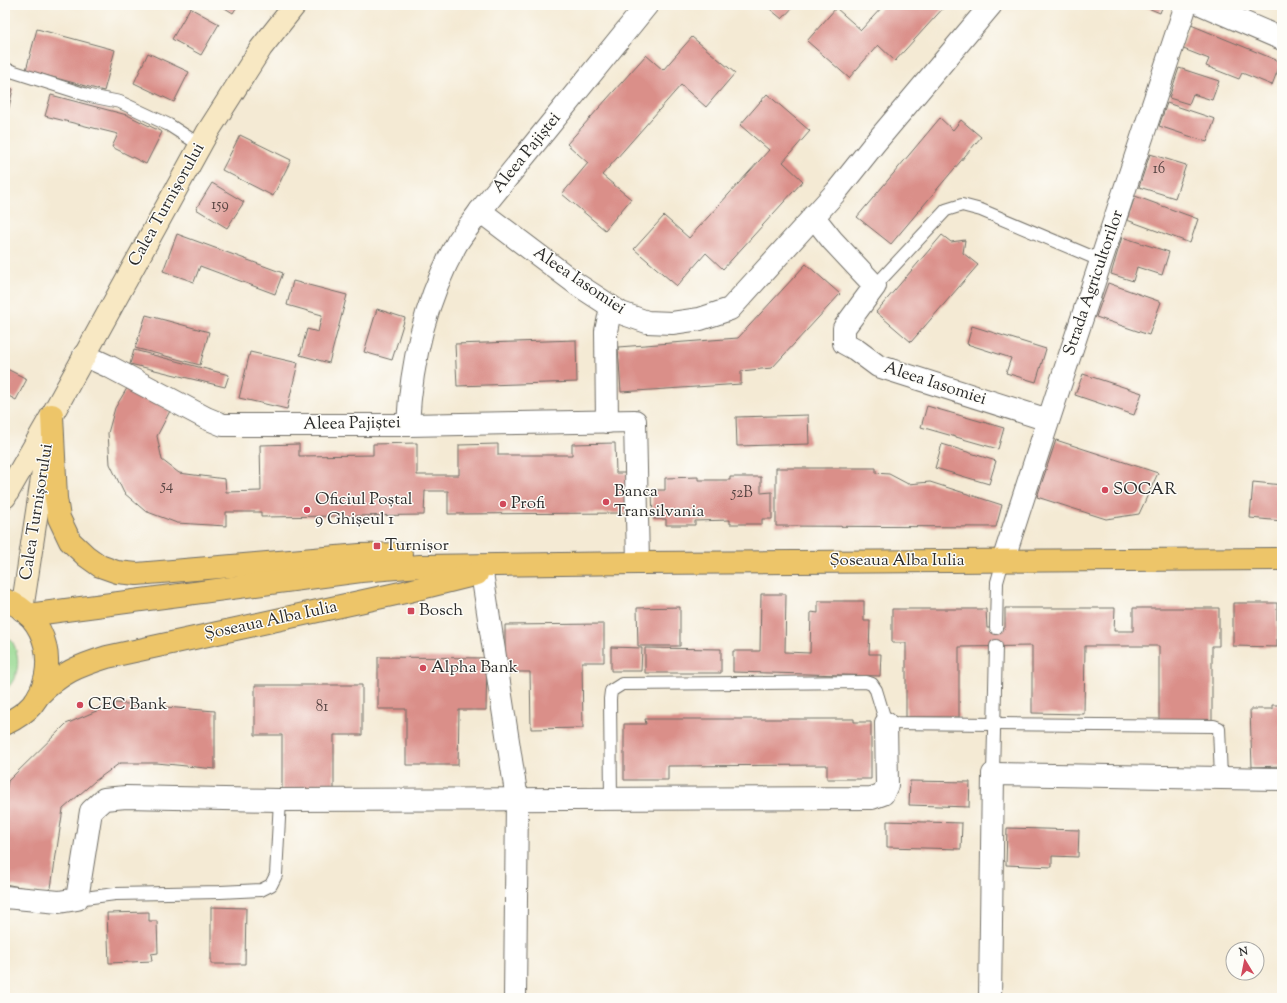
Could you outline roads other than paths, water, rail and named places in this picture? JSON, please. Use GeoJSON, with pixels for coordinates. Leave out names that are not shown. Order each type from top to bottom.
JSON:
{"type":"FeatureCollection","features":[{"type":"Feature","properties":{"kind":"main road"},"geometry":{"type":"LineString","coordinates":[[52,415],[56,498],[59,518],[70,541],[86,556],[100,566],[118,572],[137,574],[360,555],[396,554],[449,556],[511,565]]}},
{"type":"Feature","properties":{"kind":"main road","name":"Șoseaua Alba Iulia"},"geometry":{"type":"LineString","coordinates":[[18,608],[420,566],[638,563],[1282,559]]}},
{"type":"Feature","properties":{"kind":"main road","name":"Șoseaua Alba Iulia"},"geometry":{"type":"LineString","coordinates":[[39,695],[62,675],[74,668],[107,657],[405,592],[511,565]]}},
{"type":"Feature","properties":{"kind":"main road","name":"Șoseaua Alba Iulia"},"geometry":{"type":"LineString","coordinates":[[8,724],[23,714],[32,705],[45,682],[48,667],[44,639],[37,626],[18,608]]}},
{"type":"Feature","properties":{"kind":"street","name":"Calea Turnișorului"},"geometry":{"type":"LineString","coordinates":[[5,497],[52,415],[200,145],[261,48],[295,5]]}},
{"type":"Feature","properties":{"kind":"street","name":"Aleea Pajiștei"},"geometry":{"type":"LineString","coordinates":[[84,355],[117,370],[206,418],[223,425],[408,425],[409,401],[416,352],[424,321],[440,278],[458,242],[480,210],[647,5]]}},
{"type":"Feature","properties":{"kind":"street","name":"Aleea Iasomiei"},"geometry":{"type":"LineString","coordinates":[[480,210],[578,285],[621,313],[647,322],[672,322],[700,319],[730,310],[836,192],[875,143],[991,5]]}},
{"type":"Feature","properties":{"kind":"street","name":"Strada Agricultorilor"},"geometry":{"type":"LineString","coordinates":[[1003,561],[1048,420],[1186,5]]}},
{"type":"Feature","properties":{"kind":"street"},"geometry":{"type":"LineString","coordinates":[[1203,5],[1282,39]]}},
{"type":"Feature","properties":{"kind":"street"},"geometry":{"type":"LineString","coordinates":[[813,216],[832,240],[875,286]]}},
{"type":"Feature","properties":{"kind":"street","name":"Aleea Iasomiei"},"geometry":{"type":"LineString","coordinates":[[875,286],[844,328],[844,343],[878,366],[1048,420]]}},
{"type":"Feature","properties":{"kind":"street"},"geometry":{"type":"LineString","coordinates":[[607,422],[606,331],[611,307]]}},
{"type":"Feature","properties":{"kind":"street","name":"Calea Turnișorului"},"geometry":{"type":"LineString","coordinates":[[18,608],[52,415]]}},
{"type":"Feature","properties":{"kind":"street"},"geometry":{"type":"LineString","coordinates":[[408,425],[635,421],[638,563]]}},
{"type":"Feature","properties":{"kind":"street"},"geometry":{"type":"LineString","coordinates":[[482,573],[517,799],[515,998]]}},
{"type":"Feature","properties":{"kind":"street"},"geometry":{"type":"LineString","coordinates":[[5,897],[59,902],[77,899],[91,811],[104,799],[126,797],[280,800],[872,798],[883,794],[887,785],[886,723]]}},
{"type":"Feature","properties":{"kind":"street"},"geometry":{"type":"LineString","coordinates":[[990,998],[993,774],[1282,779]]}},
{"type":"Feature","properties":{"kind":"lane"},"geometry":{"type":"LineString","coordinates":[[5,69],[90,96],[120,102],[169,125],[200,145]]}},
{"type":"Feature","properties":{"kind":"lane"},"geometry":{"type":"LineString","coordinates":[[875,286],[946,210],[962,205],[981,210],[1102,261]]}},
{"type":"Feature","properties":{"kind":"lane"},"geometry":{"type":"LineString","coordinates":[[996,628],[997,582],[1003,561]]}},
{"type":"Feature","properties":{"kind":"lane"},"geometry":{"type":"LineString","coordinates":[[993,774],[996,646]]}},
{"type":"Feature","properties":{"kind":"lane"},"geometry":{"type":"LineString","coordinates":[[611,799],[610,699],[611,691],[622,684],[866,682],[872,684],[876,690],[886,723],[1214,726],[1219,728],[1221,778]]}},
{"type":"Feature","properties":{"kind":"lane"},"geometry":{"type":"LineString","coordinates":[[77,899],[115,894],[260,890],[271,885],[276,875],[280,800]]}},
{"type":"Feature","properties":{"kind":"place","name":"SOCAR"},"geometry":{"type":"Point","coordinates":[1105,490]}},
{"type":"Feature","properties":{"kind":"place","name":"Banca Transilvania"},"geometry":{"type":"Point","coordinates":[606,502]}},
{"type":"Feature","properties":{"kind":"place","name":"Profi"},"geometry":{"type":"Point","coordinates":[503,504]}},
{"type":"Feature","properties":{"kind":"place","name":"Oficiul Poștal 9 Ghișeul 1"},"geometry":{"type":"Point","coordinates":[307,510]}},
{"type":"Feature","properties":{"kind":"place","name":"Turnișor"},"geometry":{"type":"Point","coordinates":[377,546]}},
{"type":"Feature","properties":{"kind":"place","name":"Bosch"},"geometry":{"type":"Point","coordinates":[411,611]}},
{"type":"Feature","properties":{"kind":"place","name":"Alpha Bank"},"geometry":{"type":"Point","coordinates":[423,668]}},
{"type":"Feature","properties":{"kind":"place","name":"CEC Bank"},"geometry":{"type":"Point","coordinates":[80,705]}}]}
